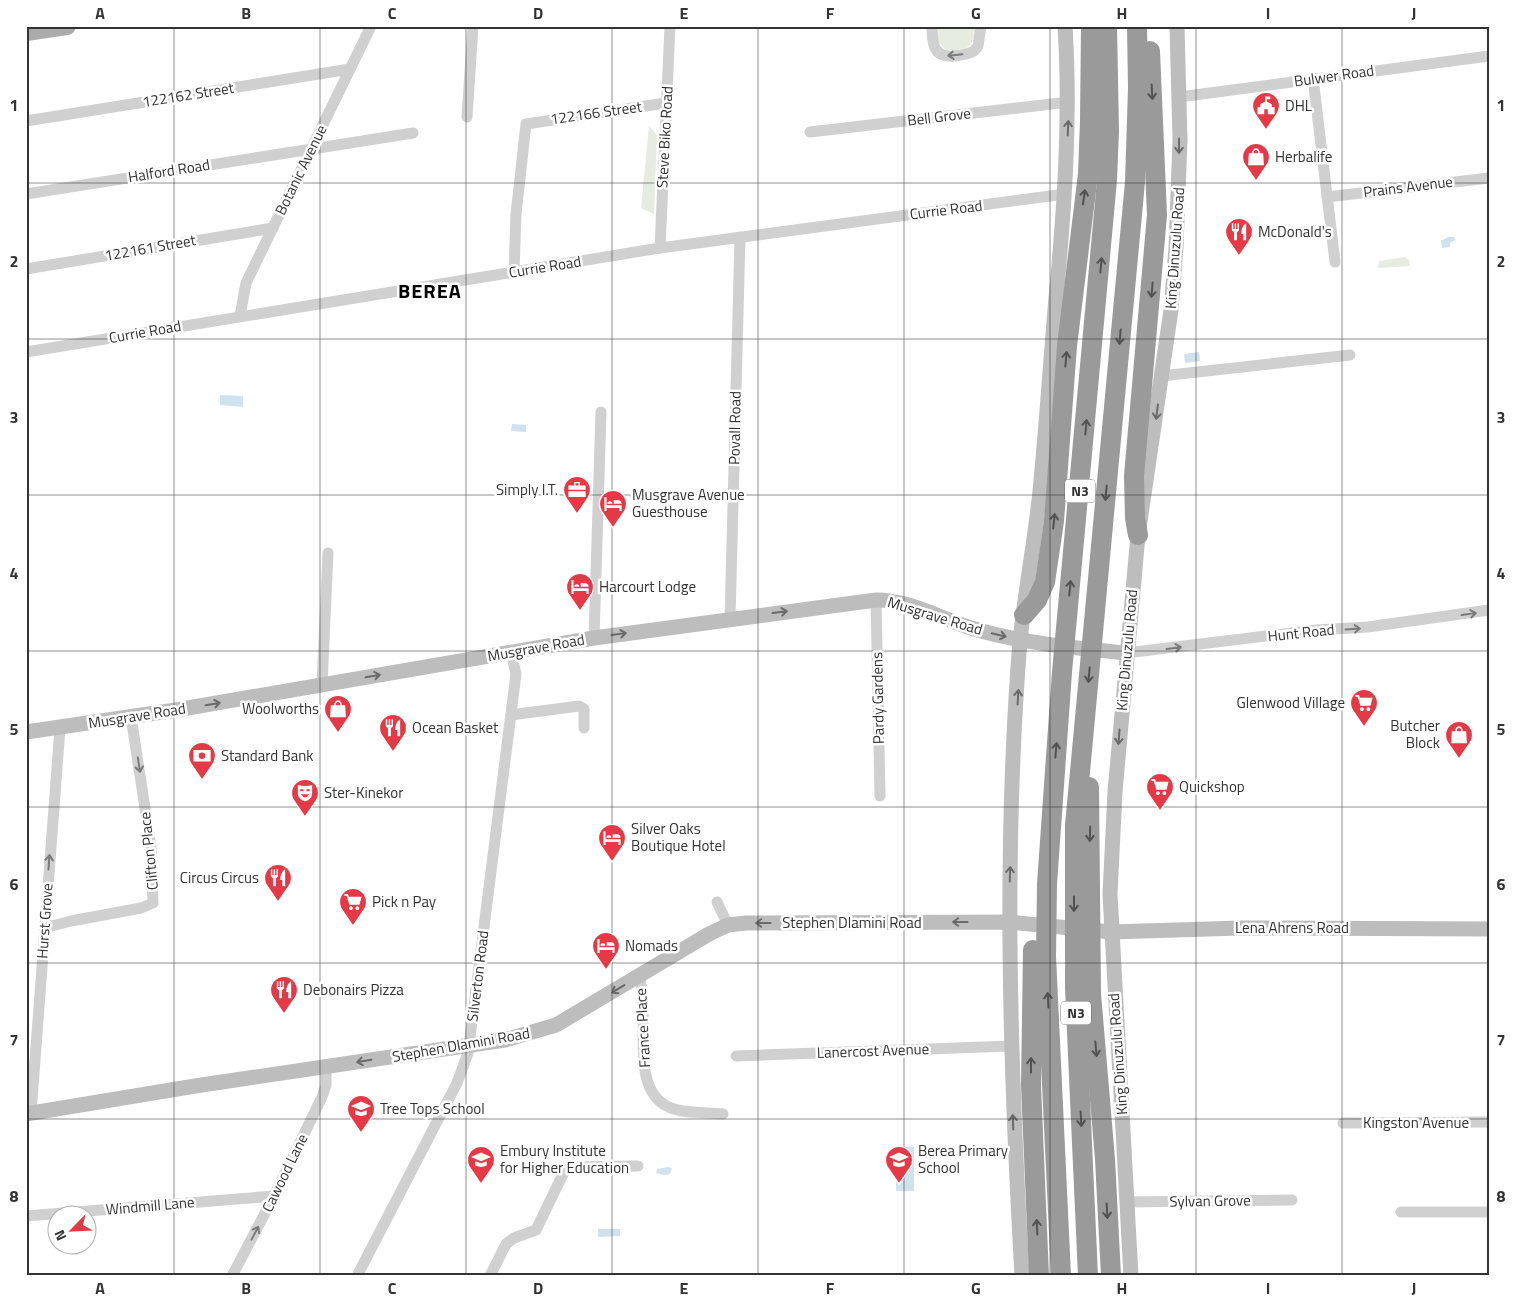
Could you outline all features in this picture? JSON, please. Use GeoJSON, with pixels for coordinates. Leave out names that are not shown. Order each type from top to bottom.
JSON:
{"type":"FeatureCollection","features":[{"type":"Feature","properties":{"kind":"highway"},"geometry":{"type":"LineString","coordinates":[[1024,615],[1037,600],[1045,582],[1054,522],[1069,326],[1088,174],[1091,26]]}},
{"type":"Feature","properties":{"kind":"highway","name":"N3"},"geometry":{"type":"LineString","coordinates":[[1061,1276],[1046,956],[1053,782],[1107,180],[1109,132],[1107,26]]}},
{"type":"Feature","properties":{"kind":"highway","name":"N3"},"geometry":{"type":"LineString","coordinates":[[1088,1276],[1075,988],[1075,824],[1135,182],[1138,88],[1136,26]]}},
{"type":"Feature","properties":{"kind":"highway"},"geometry":{"type":"LineString","coordinates":[[1138,535],[1135,518],[1134,476],[1157,215],[1150,26]]}},
{"type":"Feature","properties":{"kind":"highway"},"geometry":{"type":"LineString","coordinates":[[1083,751],[1089,785],[1089,896],[1092,994],[1105,1160],[1111,1276]]}},
{"type":"Feature","properties":{"kind":"highway"},"geometry":{"type":"LineString","coordinates":[[1039,1276],[1031,1085],[1033,953],[1042,830],[1053,782]]}},
{"type":"Feature","properties":{"kind":"main road"},"geometry":{"type":"LineString","coordinates":[[26,32],[67,26]]}},
{"type":"Feature","properties":{"kind":"main road"},"geometry":{"type":"LineString","coordinates":[[1022,1276],[1011,1046],[1016,923],[1020,639],[1040,492],[1065,194],[1069,102],[1065,26]]}},
{"type":"Feature","properties":{"kind":"main road","name":"King Dinuzulu Road"},"geometry":{"type":"LineString","coordinates":[[1131,1276],[1127,1202],[1103,931],[1110,894],[1119,653],[1171,310],[1176,248],[1179,97],[1177,26]]}},
{"type":"Feature","properties":{"kind":"main road","name":"Musgrave Road"},"geometry":{"type":"LineString","coordinates":[[26,732],[131,717],[594,638],[876,600],[896,601],[971,628],[1020,639],[1119,653]]}},
{"type":"Feature","properties":{"kind":"main road","name":"Stephen Dlamini Road"},"geometry":{"type":"LineString","coordinates":[[29,1114],[195,1086],[505,1040],[548,1028],[728,925],[755,923],[1016,923],[1103,931]]}},
{"type":"Feature","properties":{"kind":"main road","name":"Lena Ahrens Road"},"geometry":{"type":"LineString","coordinates":[[1103,931],[1241,928],[1489,930]]}},
{"type":"Feature","properties":{"kind":"street","name":"Botanic Avenue"},"geometry":{"type":"LineString","coordinates":[[240,316],[246,283],[372,26]]}},
{"type":"Feature","properties":{"kind":"street"},"geometry":{"type":"LineString","coordinates":[[467,117],[473,26]]}},
{"type":"Feature","properties":{"kind":"street","name":"Steve Biko Road"},"geometry":{"type":"LineString","coordinates":[[660,248],[670,26]]}},
{"type":"Feature","properties":{"kind":"street"},"geometry":{"type":"LineString","coordinates":[[932,26],[932,40],[935,50],[940,55],[947,56],[974,52],[978,46],[981,26]]}},
{"type":"Feature","properties":{"kind":"street","name":"Bulwer Road"},"geometry":{"type":"LineString","coordinates":[[1179,97],[1489,56]]}},
{"type":"Feature","properties":{"kind":"street","name":"122162 Street"},"geometry":{"type":"LineString","coordinates":[[26,122],[350,69]]}},
{"type":"Feature","properties":{"kind":"street"},"geometry":{"type":"LineString","coordinates":[[1313,78],[1335,262]]}},
{"type":"Feature","properties":{"kind":"street","name":"Bell Grove"},"geometry":{"type":"LineString","coordinates":[[810,132],[1069,102]]}},
{"type":"Feature","properties":{"kind":"street","name":"122166 Street"},"geometry":{"type":"LineString","coordinates":[[514,272],[516,214],[527,123],[666,103]]}},
{"type":"Feature","properties":{"kind":"street","name":"Halford Road"},"geometry":{"type":"LineString","coordinates":[[26,194],[413,133]]}},
{"type":"Feature","properties":{"kind":"street","name":"Prains Avenue"},"geometry":{"type":"LineString","coordinates":[[1327,197],[1489,178]]}},
{"type":"Feature","properties":{"kind":"street","name":"Currie Road"},"geometry":{"type":"LineString","coordinates":[[26,352],[660,248],[1065,194]]}},
{"type":"Feature","properties":{"kind":"street","name":"122161 Street"},"geometry":{"type":"LineString","coordinates":[[26,269],[273,228]]}},
{"type":"Feature","properties":{"kind":"street","name":"Povall Road"},"geometry":{"type":"LineString","coordinates":[[730,619],[740,237]]}},
{"type":"Feature","properties":{"kind":"street"},"geometry":{"type":"LineString","coordinates":[[1161,376],[1350,355]]}},
{"type":"Feature","properties":{"kind":"street"},"geometry":{"type":"LineString","coordinates":[[594,638],[601,412]]}},
{"type":"Feature","properties":{"kind":"street"},"geometry":{"type":"LineString","coordinates":[[322,684],[328,553]]}},
{"type":"Feature","properties":{"kind":"street","name":"Pardy Gardens"},"geometry":{"type":"LineString","coordinates":[[876,600],[880,796]]}},
{"type":"Feature","properties":{"kind":"street","name":"Hunt Road"},"geometry":{"type":"LineString","coordinates":[[1119,653],[1316,630],[1368,627],[1489,610]]}},
{"type":"Feature","properties":{"kind":"street","name":"Silverton Road"},"geometry":{"type":"LineString","coordinates":[[357,1276],[457,1083],[470,1045],[516,674],[511,652]]}},
{"type":"Feature","properties":{"kind":"street"},"geometry":{"type":"LineString","coordinates":[[511,715],[579,706],[584,709],[584,728]]}},
{"type":"Feature","properties":{"kind":"street","name":"Clifton Place"},"geometry":{"type":"LineString","coordinates":[[44,928],[70,921],[141,908],[153,903],[151,847],[131,717]]}},
{"type":"Feature","properties":{"kind":"street","name":"Hurst Grove"},"geometry":{"type":"LineString","coordinates":[[29,1114],[60,728]]}},
{"type":"Feature","properties":{"kind":"street"},"geometry":{"type":"LineString","coordinates":[[717,902],[728,925]]}},
{"type":"Feature","properties":{"kind":"street","name":"France Place"},"geometry":{"type":"LineString","coordinates":[[639,976],[644,998],[644,1071],[650,1089],[668,1107],[723,1114]]}},
{"type":"Feature","properties":{"kind":"street","name":"Lanercost Avenue"},"geometry":{"type":"LineString","coordinates":[[736,1056],[1011,1046]]}},
{"type":"Feature","properties":{"kind":"street","name":"Cawood Lane"},"geometry":{"type":"LineString","coordinates":[[232,1276],[274,1196],[324,1093],[326,1068]]}},
{"type":"Feature","properties":{"kind":"street","name":"Kingston Avenue"},"geometry":{"type":"LineString","coordinates":[[1343,1123],[1489,1122]]}},
{"type":"Feature","properties":{"kind":"street"},"geometry":{"type":"LineString","coordinates":[[490,1276],[506,1244],[514,1238],[536,1230],[563,1174],[569,1167],[638,1166]]}},
{"type":"Feature","properties":{"kind":"street","name":"Windmill Lane"},"geometry":{"type":"LineString","coordinates":[[26,1216],[274,1196]]}},
{"type":"Feature","properties":{"kind":"street","name":"Sylvan Grove"},"geometry":{"type":"LineString","coordinates":[[1127,1202],[1292,1200]]}},
{"type":"Feature","properties":{"kind":"street"},"geometry":{"type":"LineString","coordinates":[[1400,1212],[1489,1212]]}},
{"type":"Feature","properties":{"kind":"shaded area"},"geometry":{"type":"Polygon","coordinates":[[[938,26],[975,26],[971,44],[965,49],[946,50],[937,41],[938,26]]]}},
{"type":"Feature","properties":{"kind":"shaded area"},"geometry":{"type":"Polygon","coordinates":[[[649,126],[657,135],[654,214],[641,208],[649,126]]]}},
{"type":"Feature","properties":{"kind":"shaded area"},"geometry":{"type":"Polygon","coordinates":[[[1405,257],[1409,260],[1410,266],[1378,268],[1379,261],[1405,257]]]}},
{"type":"Feature","properties":{"kind":"water"},"geometry":{"type":"Polygon","coordinates":[[[1448,237],[1454,237],[1455,240],[1450,243],[1450,247],[1442,248],[1441,241],[1448,237]]]}},
{"type":"Feature","properties":{"kind":"water"},"geometry":{"type":"Polygon","coordinates":[[[1199,352],[1200,361],[1185,363],[1184,354],[1199,352]]]}},
{"type":"Feature","properties":{"kind":"water"},"geometry":{"type":"Polygon","coordinates":[[[220,395],[243,396],[243,407],[220,405],[220,395]]]}},
{"type":"Feature","properties":{"kind":"water"},"geometry":{"type":"Polygon","coordinates":[[[512,424],[526,425],[526,432],[511,431],[512,424]]]}},
{"type":"Feature","properties":{"kind":"water"},"geometry":{"type":"Polygon","coordinates":[[[896,1147],[914,1147],[914,1191],[896,1191],[896,1147]]]}},
{"type":"Feature","properties":{"kind":"water"},"geometry":{"type":"Polygon","coordinates":[[[672,1168],[670,1174],[656,1173],[657,1169],[672,1168]]]}},
{"type":"Feature","properties":{"kind":"water"},"geometry":{"type":"Polygon","coordinates":[[[598,1229],[620,1229],[620,1236],[598,1237],[598,1229]]]}},
{"type":"Feature","properties":{"kind":"place","name":"DHL"},"geometry":{"type":"Point","coordinates":[1266,130]}},
{"type":"Feature","properties":{"kind":"place","name":"Herbalife"},"geometry":{"type":"Point","coordinates":[1256,181]}},
{"type":"Feature","properties":{"kind":"place","name":"McDonald's"},"geometry":{"type":"Point","coordinates":[1239,256]}},
{"type":"Feature","properties":{"kind":"place","name":"Simply I.T."},"geometry":{"type":"Point","coordinates":[577,514]}},
{"type":"Feature","properties":{"kind":"place","name":"Musgrave Avenue Guesthouse"},"geometry":{"type":"Point","coordinates":[613,528]}},
{"type":"Feature","properties":{"kind":"place","name":"Harcourt Lodge"},"geometry":{"type":"Point","coordinates":[580,611]}},
{"type":"Feature","properties":{"kind":"place","name":"Glenwood Village"},"geometry":{"type":"Point","coordinates":[1364,727]}},
{"type":"Feature","properties":{"kind":"place","name":"Woolworths"},"geometry":{"type":"Point","coordinates":[338,733]}},
{"type":"Feature","properties":{"kind":"place","name":"Ocean Basket"},"geometry":{"type":"Point","coordinates":[393,752]}},
{"type":"Feature","properties":{"kind":"place","name":"Butcher Block"},"geometry":{"type":"Point","coordinates":[1459,759]}},
{"type":"Feature","properties":{"kind":"place","name":"Standard Bank"},"geometry":{"type":"Point","coordinates":[202,780]}},
{"type":"Feature","properties":{"kind":"place","name":"Quickshop"},"geometry":{"type":"Point","coordinates":[1160,811]}},
{"type":"Feature","properties":{"kind":"place","name":"Ster-Kinekor"},"geometry":{"type":"Point","coordinates":[305,817]}},
{"type":"Feature","properties":{"kind":"place","name":"Silver Oaks Boutique Hotel"},"geometry":{"type":"Point","coordinates":[612,862]}},
{"type":"Feature","properties":{"kind":"place","name":"Circus Circus"},"geometry":{"type":"Point","coordinates":[278,902]}},
{"type":"Feature","properties":{"kind":"place","name":"Pick n Pay"},"geometry":{"type":"Point","coordinates":[353,926]}},
{"type":"Feature","properties":{"kind":"place","name":"Nomads"},"geometry":{"type":"Point","coordinates":[606,970]}},
{"type":"Feature","properties":{"kind":"place","name":"Debonairs Pizza"},"geometry":{"type":"Point","coordinates":[284,1014]}},
{"type":"Feature","properties":{"kind":"place","name":"Tree Tops School"},"geometry":{"type":"Point","coordinates":[361,1133]}},
{"type":"Feature","properties":{"kind":"place","name":"Embury Institute for Higher Education"},"geometry":{"type":"Point","coordinates":[481,1184]}},
{"type":"Feature","properties":{"kind":"place","name":"Berea Primary School"},"geometry":{"type":"Point","coordinates":[899,1184]}},
{"type":"Feature","properties":{"kind":"district","name":"BEREA"},"geometry":{"type":"Point","coordinates":[430,291]}}]}
